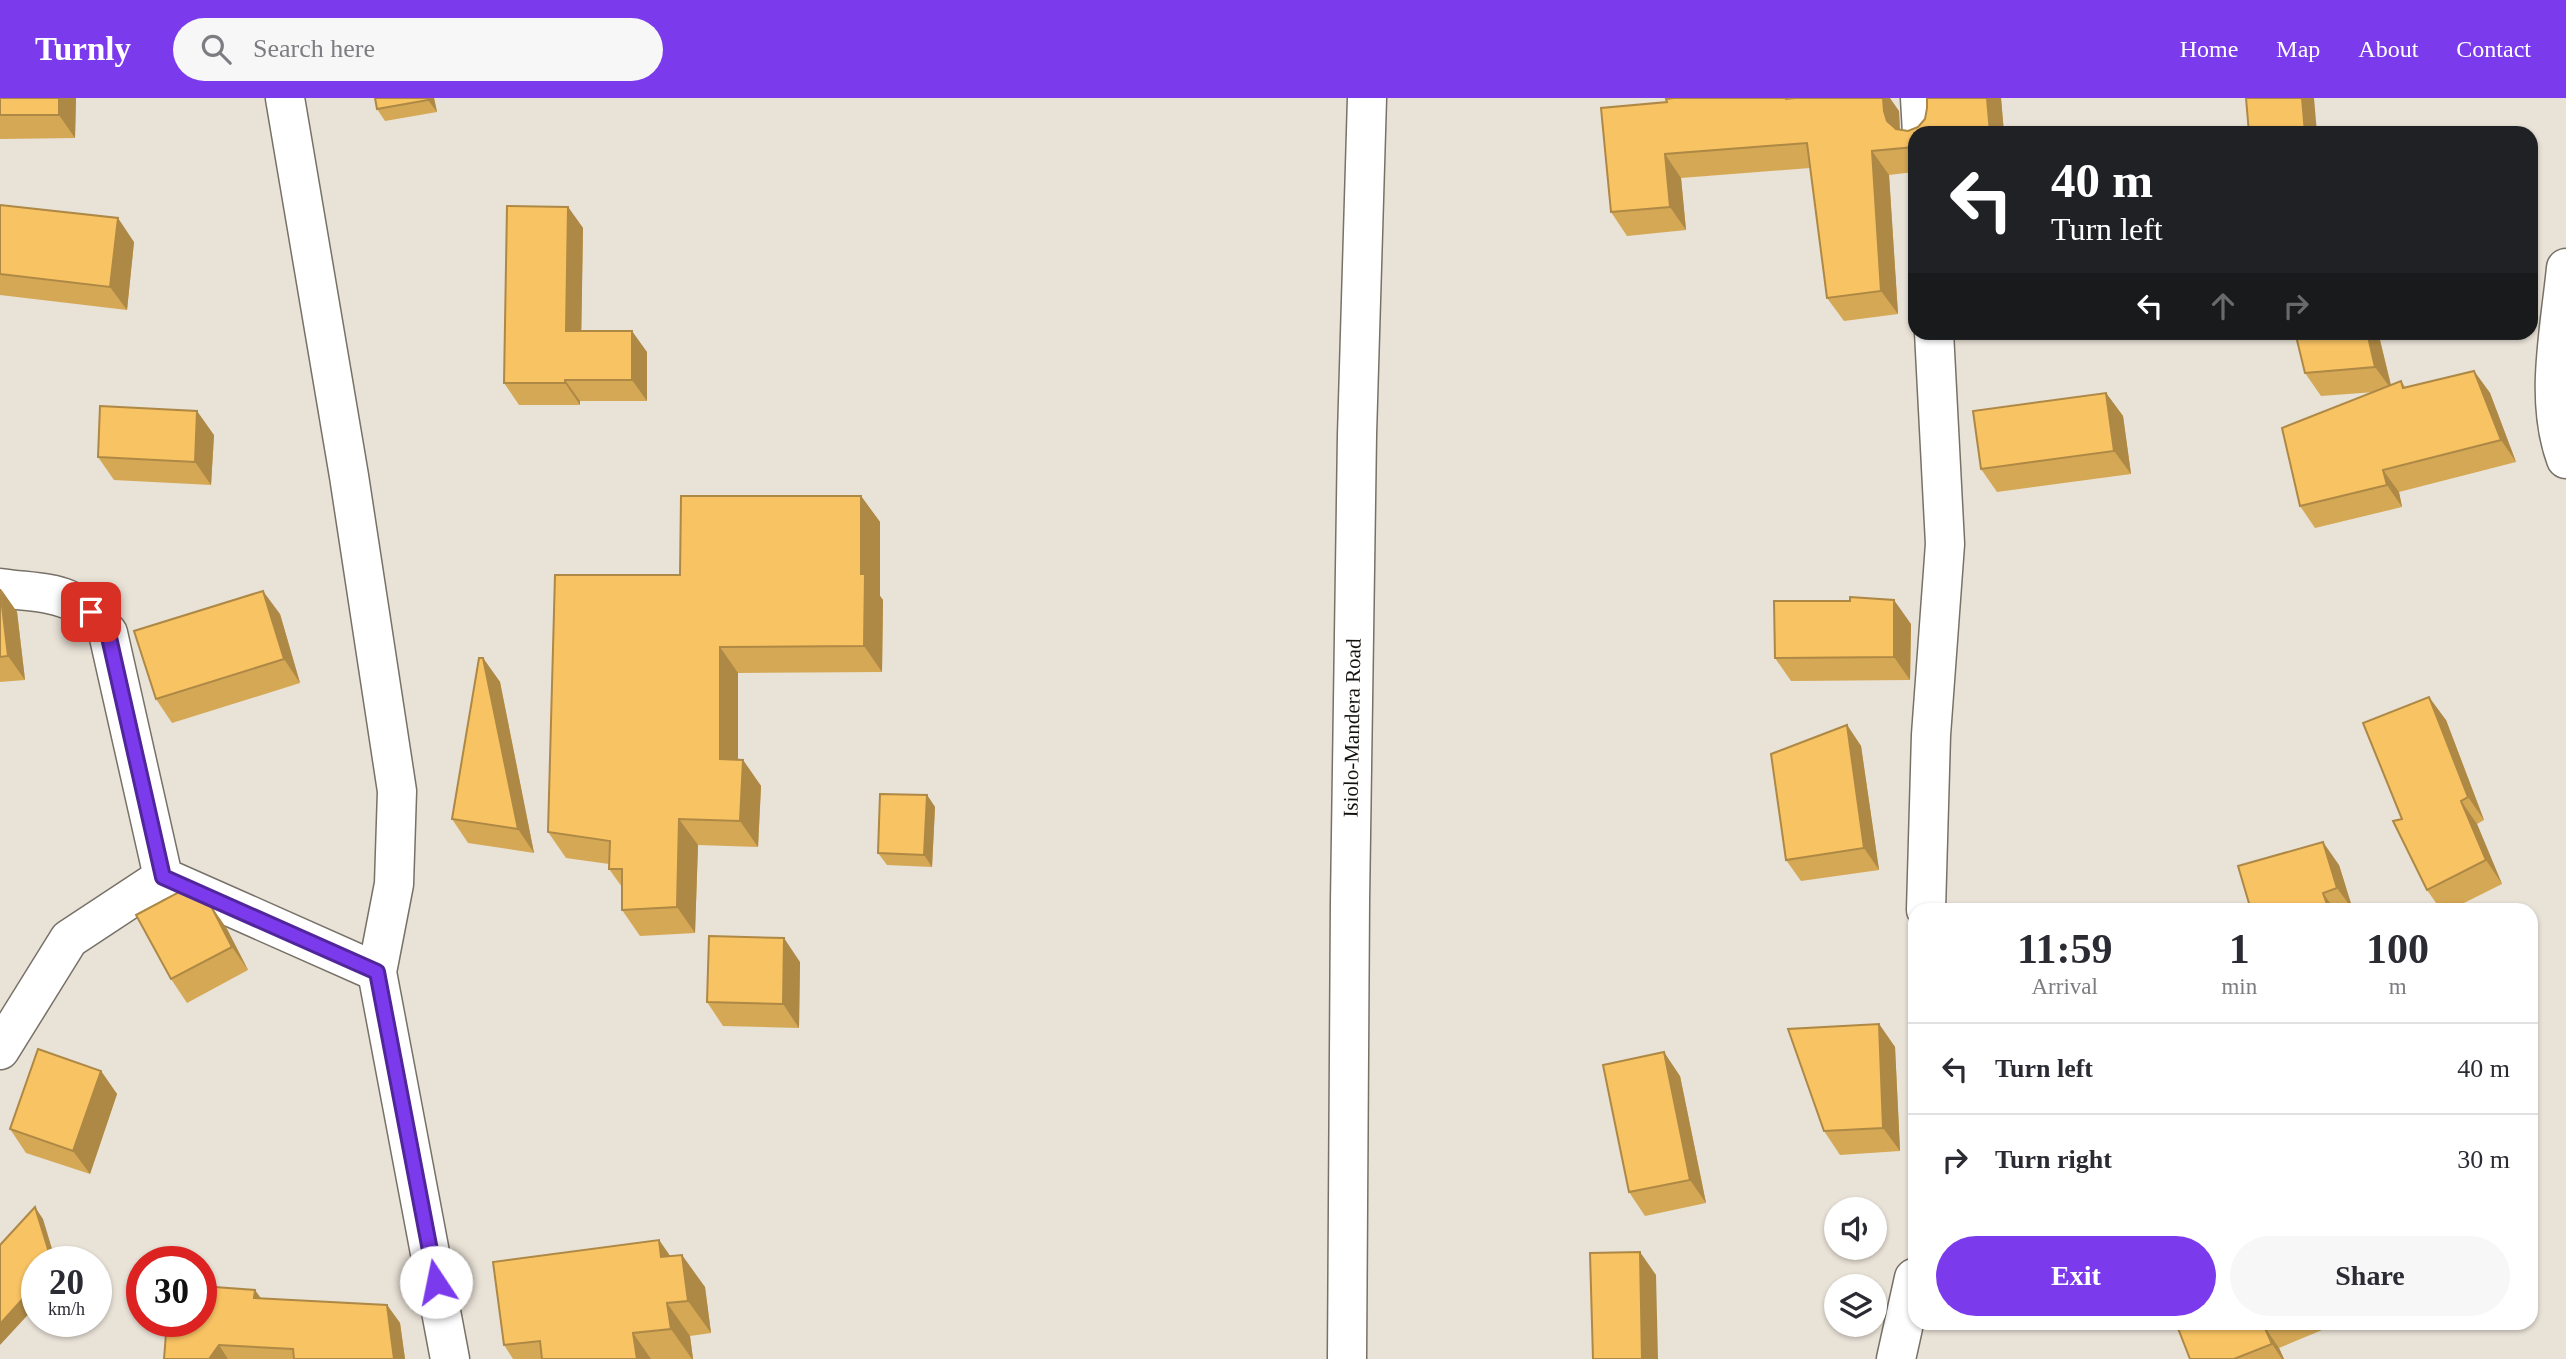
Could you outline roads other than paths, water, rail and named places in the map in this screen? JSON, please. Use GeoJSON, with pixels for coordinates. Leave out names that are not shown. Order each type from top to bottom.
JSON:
{"type":"FeatureCollection","features":[{"type":"Feature","properties":{"kind":"main road"},"geometry":{"type":"LineString","coordinates":[[285,98],[349,476],[397,791],[394,884],[377,972],[450,1359]]}},
{"type":"Feature","properties":{"kind":"main road","name":"Isiolo-Mandera Road"},"geometry":{"type":"LineString","coordinates":[[1347,1359],[1357,435],[1367,98]]}},
{"type":"Feature","properties":{"kind":"main road"},"geometry":{"type":"LineString","coordinates":[[1920,98],[1922,126]]}},
{"type":"Feature","properties":{"kind":"main road"},"geometry":{"type":"LineString","coordinates":[[2566,268],[2556,372],[2557,436],[2566,459]]}},
{"type":"Feature","properties":{"kind":"main road"},"geometry":{"type":"LineString","coordinates":[[1926,903],[1931,735],[1945,544],[1934,340]]}},
{"type":"Feature","properties":{"kind":"main road"},"geometry":{"type":"LineString","coordinates":[[0,588],[68,597],[91,612],[108,633],[163,877]]}},
{"type":"Feature","properties":{"kind":"main road"},"geometry":{"type":"LineString","coordinates":[[163,877],[377,972]]}},
{"type":"Feature","properties":{"kind":"main road"},"geometry":{"type":"LineString","coordinates":[[0,1050],[69,939],[163,877]]}},
{"type":"Feature","properties":{"kind":"main road"},"geometry":{"type":"LineString","coordinates":[[1896,1359],[1908,1305]]}}]}
